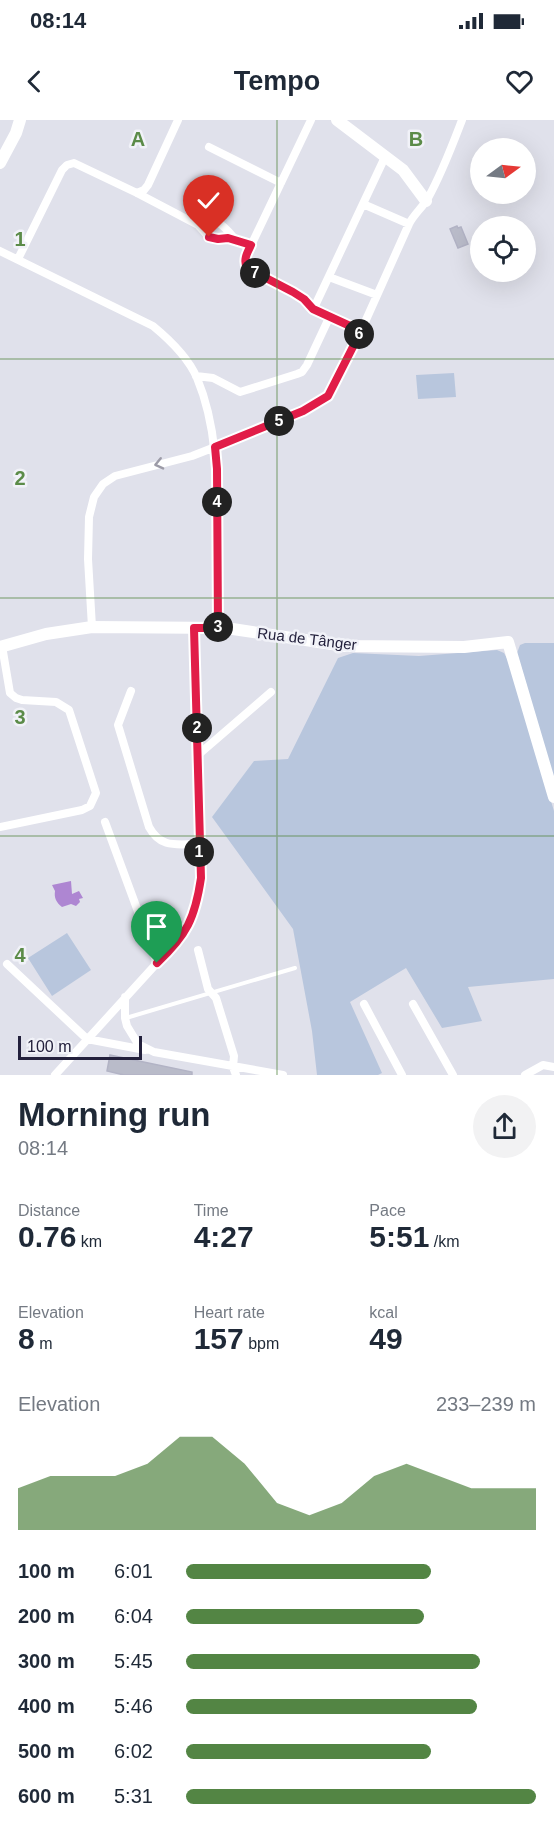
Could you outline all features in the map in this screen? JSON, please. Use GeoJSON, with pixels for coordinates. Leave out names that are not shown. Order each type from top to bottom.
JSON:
{"type":"FeatureCollection","features":[{"type":"Feature","properties":{"kind":"street"},"geometry":{"type":"LineString","coordinates":[[0,163],[16,133],[20,120]]}},
{"type":"Feature","properties":{"kind":"street"},"geometry":{"type":"LineString","coordinates":[[137,193],[148,185],[178,120]]}},
{"type":"Feature","properties":{"kind":"street"},"geometry":{"type":"LineString","coordinates":[[311,120],[245,258],[245,264],[247,268],[304,299],[313,309],[361,331]]}},
{"type":"Feature","properties":{"kind":"street"},"geometry":{"type":"LineString","coordinates":[[337,120],[403,170],[426,201]]}},
{"type":"Feature","properties":{"kind":"street"},"geometry":{"type":"LineString","coordinates":[[92,627],[88,560],[89,517],[94,497],[102,484],[115,476],[192,456],[303,411],[328,396],[361,331],[409,224],[426,201],[462,120]]}},
{"type":"Feature","properties":{"kind":"street"},"geometry":{"type":"LineString","coordinates":[[209,147],[281,183]]}},
{"type":"Feature","properties":{"kind":"street"},"geometry":{"type":"LineString","coordinates":[[313,309],[386,157]]}},
{"type":"Feature","properties":{"kind":"street"},"geometry":{"type":"LineString","coordinates":[[18,260],[62,170],[67,165],[74,164],[198,225],[209,237],[235,239],[251,245]]}},
{"type":"Feature","properties":{"kind":"street"},"geometry":{"type":"LineString","coordinates":[[363,204],[409,224]]}},
{"type":"Feature","properties":{"kind":"street"},"geometry":{"type":"LineString","coordinates":[[198,225],[207,220],[215,221],[223,225],[235,239]]}},
{"type":"Feature","properties":{"kind":"street"},"geometry":{"type":"LineString","coordinates":[[0,251],[153,326],[185,357],[196,376],[212,426],[217,469],[218,628]]}},
{"type":"Feature","properties":{"kind":"street"},"geometry":{"type":"LineString","coordinates":[[329,277],[377,295]]}},
{"type":"Feature","properties":{"kind":"street"},"geometry":{"type":"LineString","coordinates":[[196,376],[213,378],[240,392],[302,372],[329,318]]}},
{"type":"Feature","properties":{"kind":"street","name":"Rua de Tânger"},"geometry":{"type":"LineString","coordinates":[[1,646],[46,634],[92,627],[218,628],[345,646],[464,647],[508,642],[554,797]]}},
{"type":"Feature","properties":{"kind":"street"},"geometry":{"type":"LineString","coordinates":[[55,1075],[125,997],[174,948],[188,927],[197,906],[201,878],[194,628]]}},
{"type":"Feature","properties":{"kind":"street"},"geometry":{"type":"LineString","coordinates":[[0,826],[82,810],[90,806],[96,793],[69,710],[56,702],[15,698],[10,693],[1,646]]}},
{"type":"Feature","properties":{"kind":"street"},"geometry":{"type":"LineString","coordinates":[[131,691],[118,725],[149,827],[154,835],[168,844],[199,844]]}},
{"type":"Feature","properties":{"kind":"street"},"geometry":{"type":"LineString","coordinates":[[198,755],[271,692]]}},
{"type":"Feature","properties":{"kind":"street"},"geometry":{"type":"LineString","coordinates":[[105,822],[157,963]]}},
{"type":"Feature","properties":{"kind":"street"},"geometry":{"type":"LineString","coordinates":[[198,950],[208,989],[216,998],[234,1056],[235,1071]]}},
{"type":"Feature","properties":{"kind":"street"},"geometry":{"type":"LineString","coordinates":[[7,964],[87,1039],[235,1071],[283,1075]]}},
{"type":"Feature","properties":{"kind":"street"},"geometry":{"type":"LineString","coordinates":[[125,997],[125,1018],[138,1044],[154,1052]]}},
{"type":"Feature","properties":{"kind":"street"},"geometry":{"type":"LineString","coordinates":[[413,1004],[453,1075]]}},
{"type":"Feature","properties":{"kind":"street"},"geometry":{"type":"LineString","coordinates":[[364,1005],[402,1075]]}},
{"type":"Feature","properties":{"kind":"street"},"geometry":{"type":"LineString","coordinates":[[525,1075],[543,1065],[554,1066]]}},
{"type":"Feature","properties":{"kind":"lane"},"geometry":{"type":"LineString","coordinates":[[125,1018],[295,968]]}},
{"type":"Feature","properties":{"kind":"shaded area"},"geometry":{"type":"Polygon","coordinates":[[[454,373],[456,397],[418,399],[416,375],[454,373]]]}},
{"type":"Feature","properties":{"kind":"shaded area"},"geometry":{"type":"Polygon","coordinates":[[[554,643],[554,779],[517,653],[520,645],[554,643]]]}},
{"type":"Feature","properties":{"kind":"shaded area"},"geometry":{"type":"Polygon","coordinates":[[[497,650],[504,653],[510,664],[554,811],[554,979],[468,987],[482,1021],[442,1028],[406,968],[350,1002],[382,1073],[378,1075],[317,1075],[312,1031],[293,929],[212,817],[254,761],[288,759],[338,658],[353,653],[419,656],[497,650]]]}},
{"type":"Feature","properties":{"kind":"shaded area"},"geometry":{"type":"Polygon","coordinates":[[[71,881],[72,894],[79,891],[83,898],[79,899],[80,902],[76,906],[71,904],[62,907],[56,900],[52,885],[71,881]]]}},
{"type":"Feature","properties":{"kind":"shaded area"},"geometry":{"type":"Polygon","coordinates":[[[67,933],[91,970],[52,996],[28,958],[67,933]]]}},
{"type":"Feature","properties":{"kind":"building"},"geometry":{"type":"Polygon","coordinates":[[[461,227],[468,244],[458,248],[450,229],[461,227]]]}},
{"type":"Feature","properties":{"kind":"building"},"geometry":{"type":"Polygon","coordinates":[[[110,1055],[192,1072],[192,1075],[124,1075],[107,1071],[110,1055]]]}},
{"type":"Feature","properties":{"kind":"route"},"geometry":{"type":"LineString","coordinates":[[157,963],[174,948],[188,927],[197,906],[201,878],[194,628],[218,628],[215,447],[321,402],[335,386],[361,331],[329,318],[313,309],[293,292],[247,268],[245,258],[251,245],[235,239],[209,237]]}}]}
